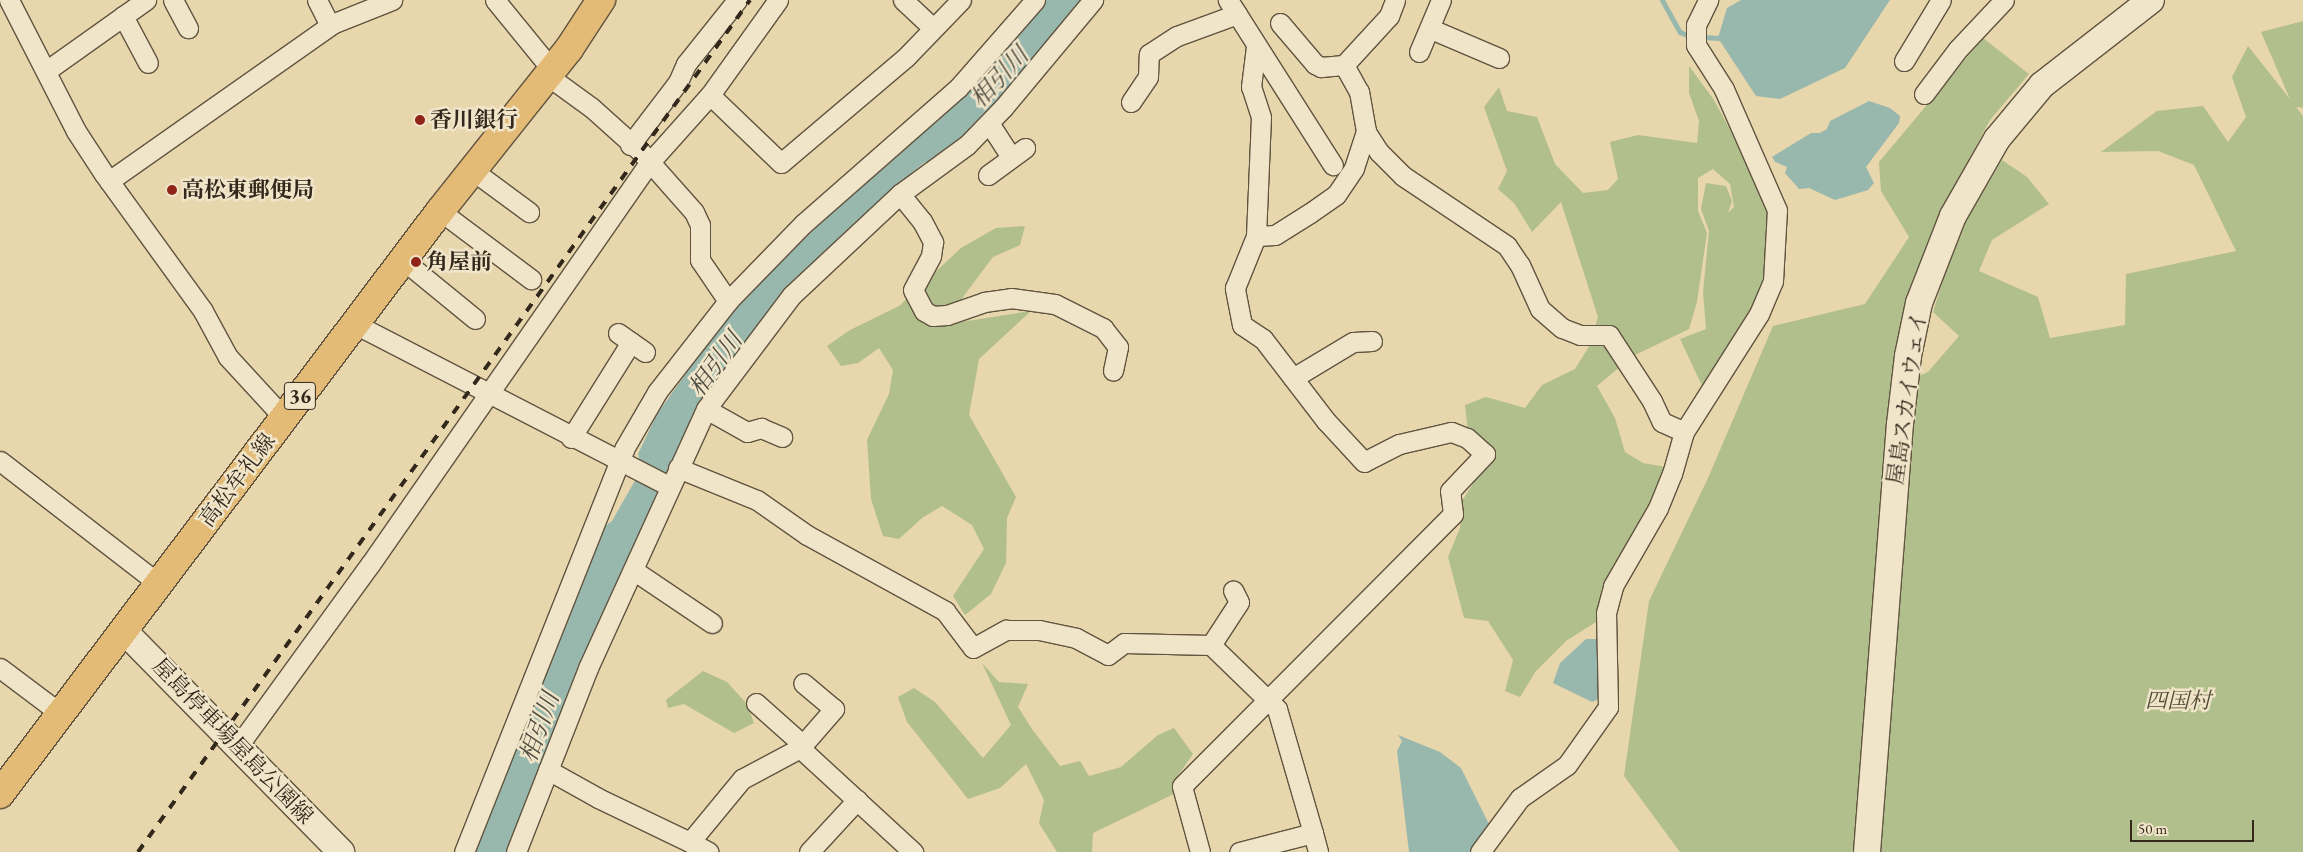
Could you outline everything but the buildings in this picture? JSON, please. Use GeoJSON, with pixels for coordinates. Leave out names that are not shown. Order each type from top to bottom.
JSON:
{"type":"FeatureCollection","features":[{"type":"Feature","properties":{"kind":"main road","name":"高松牟礼線"},"geometry":{"type":"LineString","coordinates":[[0,794],[440,211],[550,73],[602,0]]}},
{"type":"Feature","properties":{"kind":"street"},"geometry":{"type":"LineString","coordinates":[[9,0],[76,131],[109,181],[202,311],[228,357],[284,418]]}},
{"type":"Feature","properties":{"kind":"street"},"geometry":{"type":"LineString","coordinates":[[46,71],[146,0]]}},
{"type":"Feature","properties":{"kind":"street"},"geometry":{"type":"LineString","coordinates":[[173,0],[188,28]]}},
{"type":"Feature","properties":{"kind":"street"},"geometry":{"type":"LineString","coordinates":[[317,0],[330,25]]}},
{"type":"Feature","properties":{"kind":"street"},"geometry":{"type":"LineString","coordinates":[[109,181],[330,25],[392,0]]}},
{"type":"Feature","properties":{"kind":"street"},"geometry":{"type":"LineString","coordinates":[[495,0],[550,73],[592,108],[650,162],[694,212],[700,225],[700,260],[728,301]]}},
{"type":"Feature","properties":{"kind":"street"},"geometry":{"type":"LineString","coordinates":[[630,144],[678,82],[686,64],[737,0]]}},
{"type":"Feature","properties":{"kind":"street"},"geometry":{"type":"LineString","coordinates":[[238,746],[371,563],[650,162],[710,95],[778,0]]}},
{"type":"Feature","properties":{"kind":"street"},"geometry":{"type":"LineString","coordinates":[[903,0],[933,28]]}},
{"type":"Feature","properties":{"kind":"street"},"geometry":{"type":"LineString","coordinates":[[710,95],[781,163],[906,57],[960,0]]}},
{"type":"Feature","properties":{"kind":"street"},"geometry":{"type":"LineString","coordinates":[[464,852],[657,392],[728,301],[802,224],[958,88],[1035,0]]}},
{"type":"Feature","properties":{"kind":"street"},"geometry":{"type":"LineString","coordinates":[[516,852],[588,668],[633,570],[667,485],[678,468],[706,409],[792,295],[900,194],[967,145],[989,123],[1093,0]]}},
{"type":"Feature","properties":{"kind":"street"},"geometry":{"type":"LineString","coordinates":[[1280,23],[1315,64],[1321,67],[1344,65],[1384,22],[1395,0]]}},
{"type":"Feature","properties":{"kind":"street"},"geometry":{"type":"LineString","coordinates":[[1419,52],[1431,28],[1441,0]]}},
{"type":"Feature","properties":{"kind":"street"},"geometry":{"type":"LineString","coordinates":[[1480,852],[1520,798],[1567,766],[1608,707],[1606,613],[1613,586],[1658,508],[1672,474],[1684,432],[1755,322],[1773,281],[1777,210],[1724,89],[1696,45],[1696,24],[1708,0]]}},
{"type":"Feature","properties":{"kind":"street"},"geometry":{"type":"LineString","coordinates":[[1904,61],[1941,0]]}},
{"type":"Feature","properties":{"kind":"street"},"geometry":{"type":"LineString","coordinates":[[1924,94],[1958,49],[2004,0]]}},
{"type":"Feature","properties":{"kind":"street","name":"屋島スカイウェイ"},"geometry":{"type":"LineString","coordinates":[[1867,852],[1899,434],[1908,356],[1919,303],[1953,216],[1997,139],[2042,85],[2151,0]]}},
{"type":"Feature","properties":{"kind":"street"},"geometry":{"type":"LineString","coordinates":[[1131,102],[1148,77],[1149,54],[1177,36],[1233,7],[1256,48],[1333,165]]}},
{"type":"Feature","properties":{"kind":"street"},"geometry":{"type":"LineString","coordinates":[[123,16],[148,63]]}},
{"type":"Feature","properties":{"kind":"street"},"geometry":{"type":"LineString","coordinates":[[1431,28],[1499,58]]}},
{"type":"Feature","properties":{"kind":"street"},"geometry":{"type":"LineString","coordinates":[[1200,852],[1182,786],[1453,514],[1450,491],[1485,454],[1467,438],[1451,432],[1399,444],[1364,462],[1326,421],[1263,339],[1242,325],[1235,288],[1256,236],[1261,117],[1251,87],[1256,48]]}},
{"type":"Feature","properties":{"kind":"street"},"geometry":{"type":"LineString","coordinates":[[1344,65],[1359,92],[1366,132],[1379,152],[1404,176],[1507,246],[1520,265],[1540,309],[1562,328],[1580,335],[1608,335],[1652,401],[1662,422],[1684,432]]}},
{"type":"Feature","properties":{"kind":"street"},"geometry":{"type":"LineString","coordinates":[[988,175],[1018,152],[989,123]]}},
{"type":"Feature","properties":{"kind":"street"},"geometry":{"type":"LineString","coordinates":[[1256,236],[1275,236],[1336,195],[1354,168],[1366,132]]}},
{"type":"Feature","properties":{"kind":"street"},"geometry":{"type":"LineString","coordinates":[[472,170],[529,212]]}},
{"type":"Feature","properties":{"kind":"street"},"geometry":{"type":"LineString","coordinates":[[900,194],[922,221],[933,242],[931,256],[914,290],[924,311],[933,316],[947,315],[984,302],[1011,298],[1055,304],[1103,328],[1118,347],[1113,370]]}},
{"type":"Feature","properties":{"kind":"street"},"geometry":{"type":"LineString","coordinates":[[440,211],[531,279]]}},
{"type":"Feature","properties":{"kind":"street"},"geometry":{"type":"LineString","coordinates":[[403,260],[475,319]]}},
{"type":"Feature","properties":{"kind":"street"},"geometry":{"type":"LineString","coordinates":[[355,324],[571,438],[667,485]]}},
{"type":"Feature","properties":{"kind":"street"},"geometry":{"type":"LineString","coordinates":[[1293,378],[1353,342],[1372,341]]}},
{"type":"Feature","properties":{"kind":"street"},"geometry":{"type":"LineString","coordinates":[[571,438],[631,342]]}},
{"type":"Feature","properties":{"kind":"street"},"geometry":{"type":"LineString","coordinates":[[706,409],[747,432],[760,428],[782,437]]}},
{"type":"Feature","properties":{"kind":"street"},"geometry":{"type":"LineString","coordinates":[[0,461],[159,584]]}},
{"type":"Feature","properties":{"kind":"street"},"geometry":{"type":"LineString","coordinates":[[678,468],[756,500],[807,535],[945,611],[973,648],[1006,630],[1039,630],[1076,638],[1108,655],[1124,644],[1211,645],[1277,709],[1318,852]]}},
{"type":"Feature","properties":{"kind":"street"},"geometry":{"type":"LineString","coordinates":[[633,570],[712,622]]}},
{"type":"Feature","properties":{"kind":"street"},"geometry":{"type":"LineString","coordinates":[[1211,645],[1239,602],[1233,590]]}},
{"type":"Feature","properties":{"kind":"street","name":"屋島停車場屋島公園線"},"geometry":{"type":"LineString","coordinates":[[124,631],[341,852]]}},
{"type":"Feature","properties":{"kind":"street"},"geometry":{"type":"LineString","coordinates":[[0,668],[61,714]]}},
{"type":"Feature","properties":{"kind":"street"},"geometry":{"type":"LineString","coordinates":[[690,842],[742,779],[801,746],[834,709],[803,683]]}},
{"type":"Feature","properties":{"kind":"street"},"geometry":{"type":"LineString","coordinates":[[756,703],[856,800],[913,852]]}},
{"type":"Feature","properties":{"kind":"street"},"geometry":{"type":"LineString","coordinates":[[548,770],[598,798],[709,852]]}},
{"type":"Feature","properties":{"kind":"street"},"geometry":{"type":"LineString","coordinates":[[809,852],[856,800]]}},
{"type":"Feature","properties":{"kind":"street"},"geometry":{"type":"LineString","coordinates":[[1239,852],[1313,833]]}},
{"type":"Feature","properties":{"kind":"green space","name":"四国村"},"geometry":{"type":"Polygon","coordinates":[[[2303,21],[2303,108],[2296,107],[2303,116],[2303,852],[1680,852],[1624,776],[1649,601],[1708,478],[1773,326],[1865,304],[1909,237],[1881,191],[1879,162],[1983,38],[2029,74],[1990,120],[1939,216],[1898,385],[1928,372],[1959,336],[1933,312],[1957,235],[2002,160],[2027,177],[2049,204],[1992,240],[1979,271],[2038,297],[2050,338],[2125,325],[2126,274],[2236,251],[2194,165],[2158,151],[2101,152],[2157,111],[2203,106],[2228,142],[2246,117],[2232,77],[2248,46],[2290,99],[2261,32],[2303,21]]]}},
{"type":"Feature","properties":{"kind":"green space"},"geometry":{"type":"Polygon","coordinates":[[[1689,66],[1714,100],[1762,189],[1768,221],[1765,234],[1767,280],[1755,313],[1705,392],[1680,339],[1706,329],[1703,292],[1709,231],[1701,209],[1706,183],[1726,186],[1732,201],[1728,213],[1734,207],[1730,184],[1713,169],[1698,178],[1698,211],[1707,233],[1697,302],[1689,329],[1633,356],[1597,386],[1615,418],[1625,452],[1643,463],[1666,467],[1647,517],[1607,582],[1596,622],[1566,641],[1536,671],[1520,697],[1505,691],[1513,660],[1488,621],[1464,618],[1448,557],[1460,528],[1462,501],[1490,457],[1468,433],[1465,405],[1486,397],[1525,408],[1542,385],[1575,369],[1590,345],[1598,317],[1561,202],[1532,232],[1514,203],[1498,189],[1507,171],[1484,107],[1499,87],[1507,111],[1537,117],[1555,164],[1583,193],[1608,190],[1618,179],[1610,142],[1638,135],[1697,143],[1699,121],[1689,93],[1689,66]]]}},
{"type":"Feature","properties":{"kind":"green space"},"geometry":{"type":"Polygon","coordinates":[[[1025,226],[1020,245],[993,257],[942,325],[1031,311],[979,359],[969,415],[1016,497],[1007,518],[1006,563],[991,594],[965,615],[953,596],[984,549],[972,525],[942,506],[922,518],[899,539],[883,536],[871,499],[867,440],[889,394],[893,370],[879,348],[858,363],[841,366],[827,346],[850,330],[899,306],[961,248],[996,228],[1025,226]]]}},
{"type":"Feature","properties":{"kind":"green space"},"geometry":{"type":"Polygon","coordinates":[[[982,663],[999,682],[1028,684],[1018,707],[1032,729],[1060,766],[1080,761],[1089,776],[1121,767],[1158,735],[1174,728],[1193,754],[1177,777],[1176,793],[1093,833],[1092,852],[1057,852],[1039,823],[1044,800],[1026,764],[1000,788],[968,799],[907,722],[898,697],[914,688],[935,702],[983,758],[1011,725],[982,663]]]}},
{"type":"Feature","properties":{"kind":"green space"},"geometry":{"type":"Polygon","coordinates":[[[703,671],[727,682],[747,704],[754,723],[734,733],[684,704],[668,708],[666,700],[703,671]]]}},
{"type":"Feature","properties":{"kind":"water","name":"相引川"},"geometry":{"type":"Polygon","coordinates":[[[1045,0],[1085,0],[1022,76],[956,143],[932,163],[925,162],[878,201],[784,293],[638,543],[602,614],[509,852],[472,852],[564,614],[569,615],[600,530],[612,521],[637,477],[640,462],[638,454],[657,414],[735,305],[1012,41],[1045,0]]]}},
{"type":"Feature","properties":{"kind":"water"},"geometry":{"type":"Polygon","coordinates":[[[1741,0],[1890,0],[1845,68],[1780,99],[1756,96],[1718,38],[1727,8],[1741,0]]]}},
{"type":"Feature","properties":{"kind":"water"},"geometry":{"type":"Polygon","coordinates":[[[1869,101],[1890,108],[1900,116],[1899,123],[1866,167],[1874,183],[1868,190],[1835,200],[1809,188],[1799,189],[1785,173],[1787,167],[1775,162],[1772,157],[1811,133],[1820,133],[1827,129],[1830,121],[1869,101]]]}},
{"type":"Feature","properties":{"kind":"water"},"geometry":{"type":"Polygon","coordinates":[[[1586,639],[1598,639],[1599,699],[1592,702],[1553,683],[1560,663],[1586,639]]]}},
{"type":"Feature","properties":{"kind":"water"},"geometry":{"type":"Polygon","coordinates":[[[1398,735],[1440,752],[1461,768],[1490,826],[1475,852],[1409,852],[1397,751],[1402,741],[1398,735]]]}},
{"type":"Feature","properties":{"kind":"waterway"},"geometry":{"type":"LineString","coordinates":[[1662,0],[1680,32],[1691,37]]}},
{"type":"Feature","properties":{"kind":"waterway"},"geometry":{"type":"LineString","coordinates":[[1703,37],[1718,38]]}},
{"type":"Feature","properties":{"kind":"railway"},"geometry":{"type":"LineString","coordinates":[[138,852],[750,0]]}},
{"type":"Feature","properties":{"kind":"place","name":"香川銀行"},"geometry":{"type":"Point","coordinates":[420,120]}},
{"type":"Feature","properties":{"kind":"place","name":"高松東郵便局"},"geometry":{"type":"Point","coordinates":[172,190]}},
{"type":"Feature","properties":{"kind":"place","name":"角屋前"},"geometry":{"type":"Point","coordinates":[416,262]}}]}
